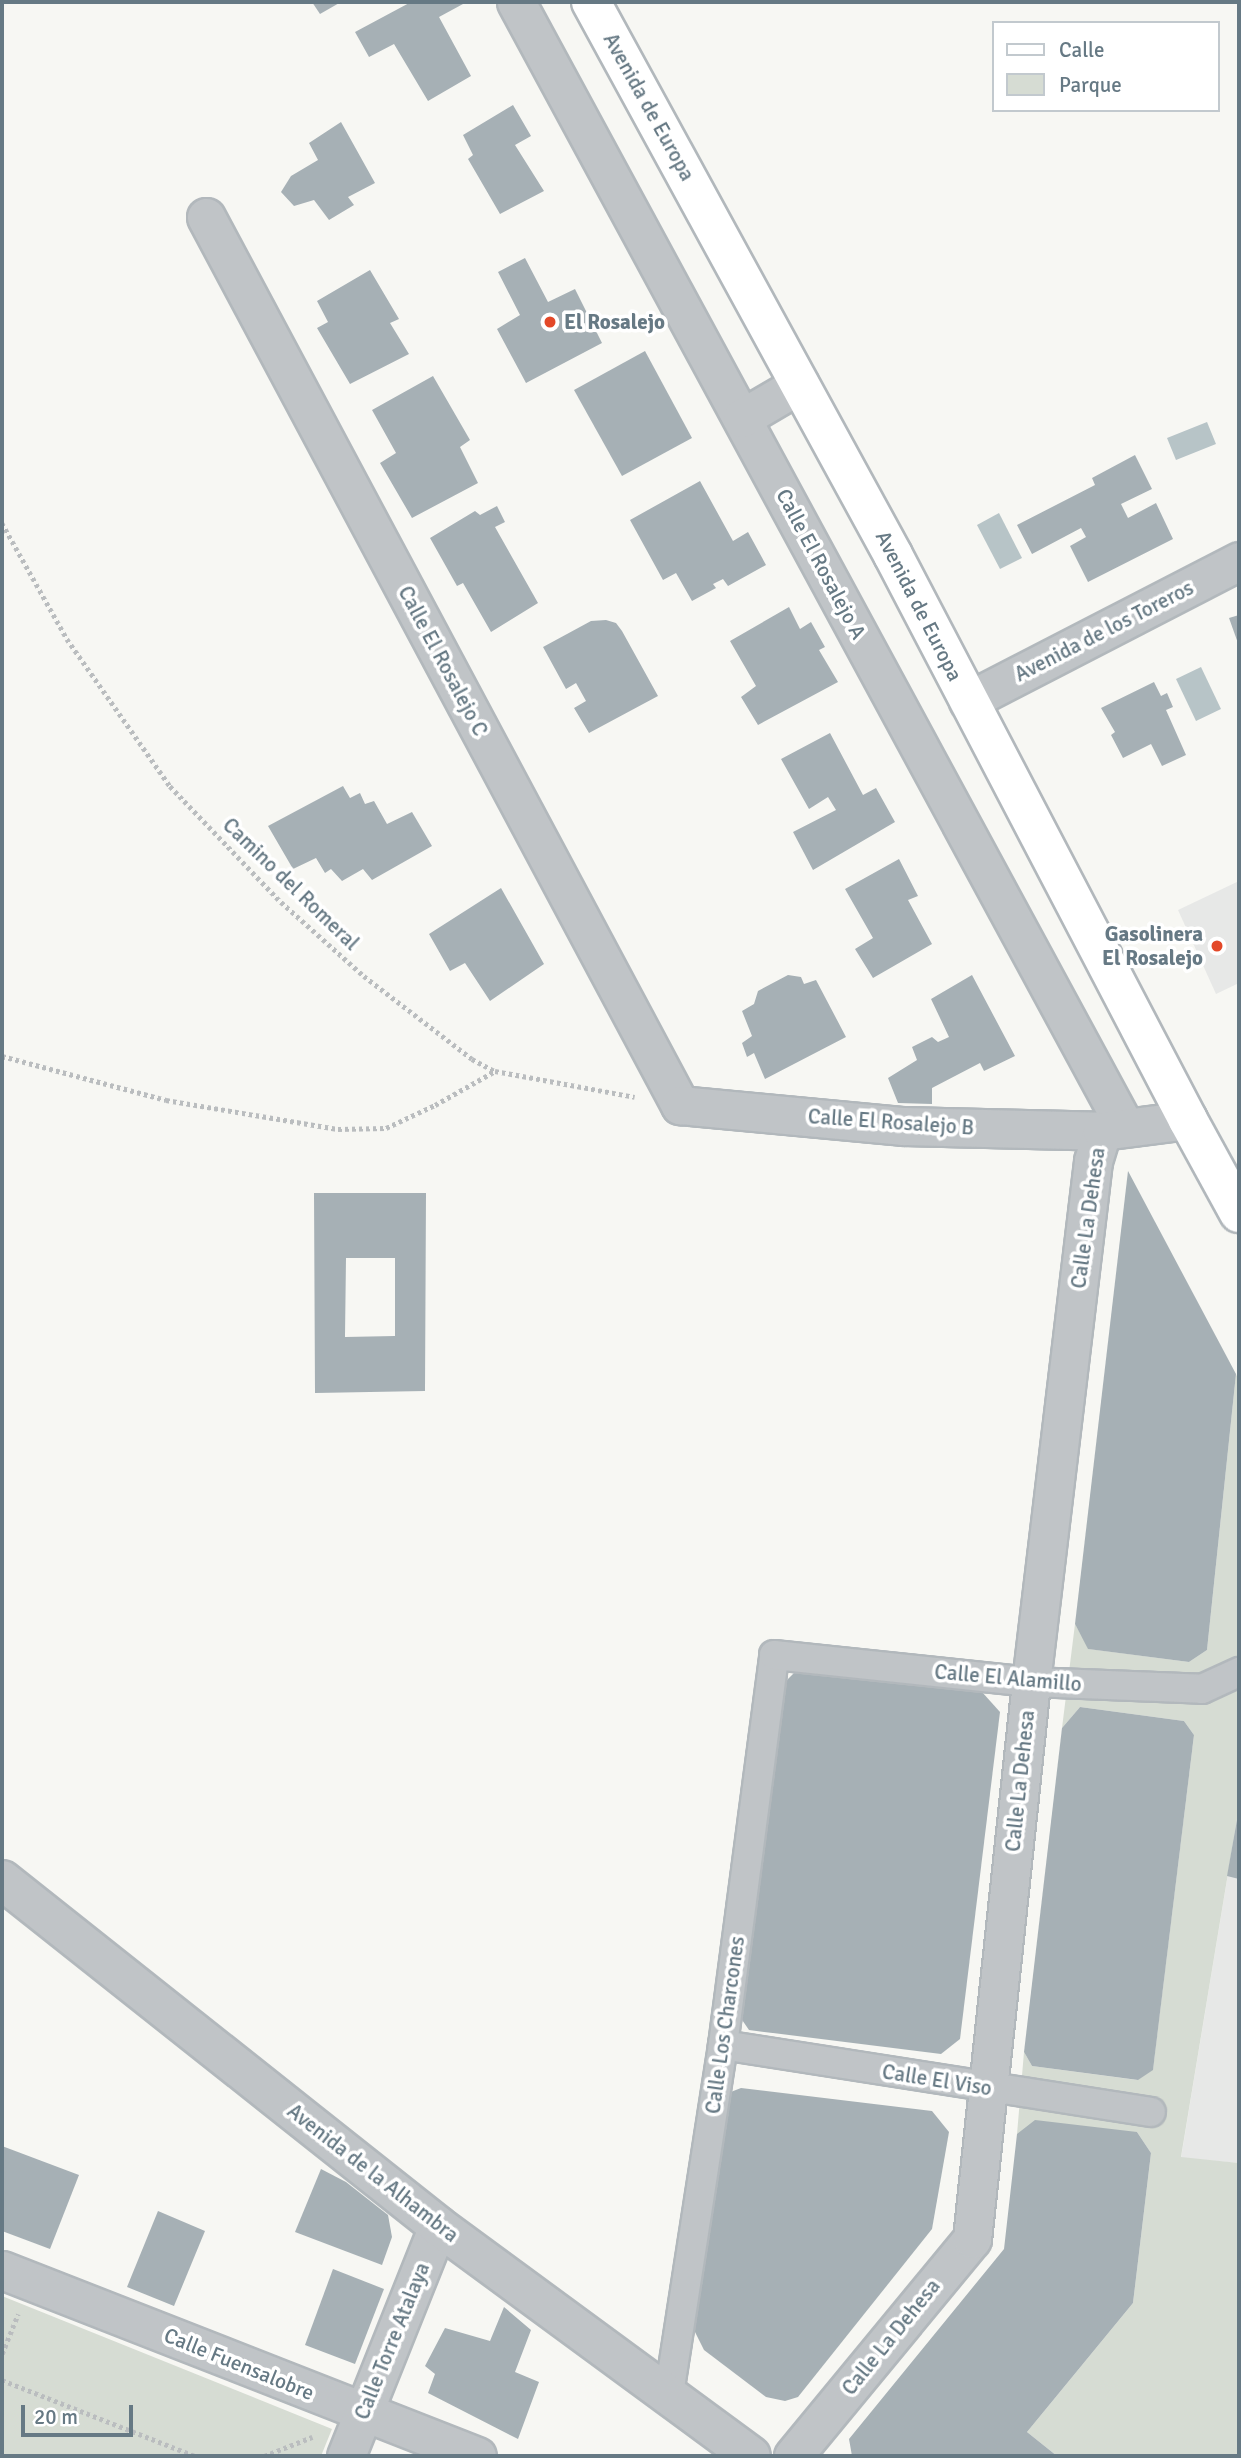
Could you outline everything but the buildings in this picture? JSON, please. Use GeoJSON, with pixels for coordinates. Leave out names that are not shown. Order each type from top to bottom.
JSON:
{"type":"FeatureCollection","features":[{"type":"Feature","properties":{"kind":"main road","name":"Avenida de Europa"},"geometry":{"type":"LineString","coordinates":[[591,2],[800,384],[1239,1213]]}},
{"type":"Feature","properties":{"kind":"street","name":"Calle El Rosalejo A"},"geometry":{"type":"LineString","coordinates":[[516,2],[741,418],[1113,1129]]}},
{"type":"Feature","properties":{"kind":"street","name":"Calle El Rosalejo C"},"geometry":{"type":"LineString","coordinates":[[206,217],[680,1105]]}},
{"type":"Feature","properties":{"kind":"street"},"geometry":{"type":"LineString","coordinates":[[741,418],[800,384]]}},
{"type":"Feature","properties":{"kind":"street","name":"Avenida de los Toreros"},"geometry":{"type":"LineString","coordinates":[[968,701],[1239,561]]}},
{"type":"Feature","properties":{"kind":"street","name":"Calle El Rosalejo B"},"geometry":{"type":"LineString","coordinates":[[680,1105],[904,1126],[1113,1129]]}},
{"type":"Feature","properties":{"kind":"street","name":"Calle La Dehesa"},"geometry":{"type":"LineString","coordinates":[[793,2456],[972,2239],[1031,1682],[1093,1161],[1113,1129],[1188,1120]]}},
{"type":"Feature","properties":{"kind":"street","name":"Calle El Alamillo"},"geometry":{"type":"LineString","coordinates":[[774,1655],[1031,1682],[1202,1689],[1239,1672]]}},
{"type":"Feature","properties":{"kind":"street","name":"Calle Los Charcones"},"geometry":{"type":"LineString","coordinates":[[669,2394],[723,2045],[774,1655]]}},
{"type":"Feature","properties":{"kind":"street","name":"Avenida de la Alhambra"},"geometry":{"type":"LineString","coordinates":[[2,1880],[438,2226],[751,2456]]}},
{"type":"Feature","properties":{"kind":"street","name":"Calle El Viso"},"geometry":{"type":"LineString","coordinates":[[723,2045],[1151,2112]]}},
{"type":"Feature","properties":{"kind":"street","name":"Calle Torre Atalaya"},"geometry":{"type":"LineString","coordinates":[[346,2456],[438,2226]]}},
{"type":"Feature","properties":{"kind":"street","name":"Calle Fuensalobre"},"geometry":{"type":"LineString","coordinates":[[2,2270],[477,2456]]}},
{"type":"Feature","properties":{"kind":"path","name":"Camino del Romeral"},"geometry":{"type":"LineString","coordinates":[[2,523],[67,639],[170,786],[281,902],[364,976],[472,1059],[495,1071],[680,1105]]}},
{"type":"Feature","properties":{"kind":"path"},"geometry":{"type":"LineString","coordinates":[[2,1056],[166,1100],[338,1129],[386,1128],[435,1105],[495,1071]]}},
{"type":"Feature","properties":{"kind":"path"},"geometry":{"type":"LineString","coordinates":[[2,2381],[195,2456]]}},
{"type":"Feature","properties":{"kind":"shaded area"},"geometry":{"type":"Polygon","coordinates":[[[1207,422],[1216,444],[1176,460],[1167,438],[1207,422]]]}},
{"type":"Feature","properties":{"kind":"shaded area"},"geometry":{"type":"Polygon","coordinates":[[[999,513],[1022,558],[1000,569],[977,525],[999,513]]]}},
{"type":"Feature","properties":{"kind":"shaded area"},"geometry":{"type":"Polygon","coordinates":[[[1201,667],[1221,709],[1196,721],[1176,679],[1201,667]]]}},
{"type":"Feature","properties":{"kind":"shaded area","name":"Gasolinera El Rosalejo"},"geometry":{"type":"Polygon","coordinates":[[[1239,881],[1239,983],[1216,994],[1178,910],[1239,881]]]}},
{"type":"Feature","properties":{"kind":"shaded area"},"geometry":{"type":"Polygon","coordinates":[[[1239,1807],[1239,2163],[1181,2158],[1239,1807]]]}},
{"type":"Feature","properties":{"kind":"green space"},"geometry":{"type":"Polygon","coordinates":[[[1236,1374],[1239,1381],[1239,1807],[1181,2157],[1239,2163],[1239,2456],[1057,2456],[1027,2432],[1133,2303],[1151,2153],[1137,2132],[1017,2134],[1024,2052],[1032,2066],[1137,2080],[1153,2069],[1194,1735],[1184,1721],[1080,1707],[1062,1728],[1075,1624],[1089,1649],[1189,1662],[1207,1650],[1236,1374]]]}},
{"type":"Feature","properties":{"kind":"green space"},"geometry":{"type":"Polygon","coordinates":[[[2,2296],[332,2429],[321,2456],[2,2456],[2,2296]]]}},
{"type":"Feature","properties":{"kind":"place","name":"El Rosalejo"},"geometry":{"type":"Point","coordinates":[550,322]}},
{"type":"Feature","properties":{"kind":"place","name":"Gasolinera El Rosalejo"},"geometry":{"type":"Point","coordinates":[1217,946]}}]}
